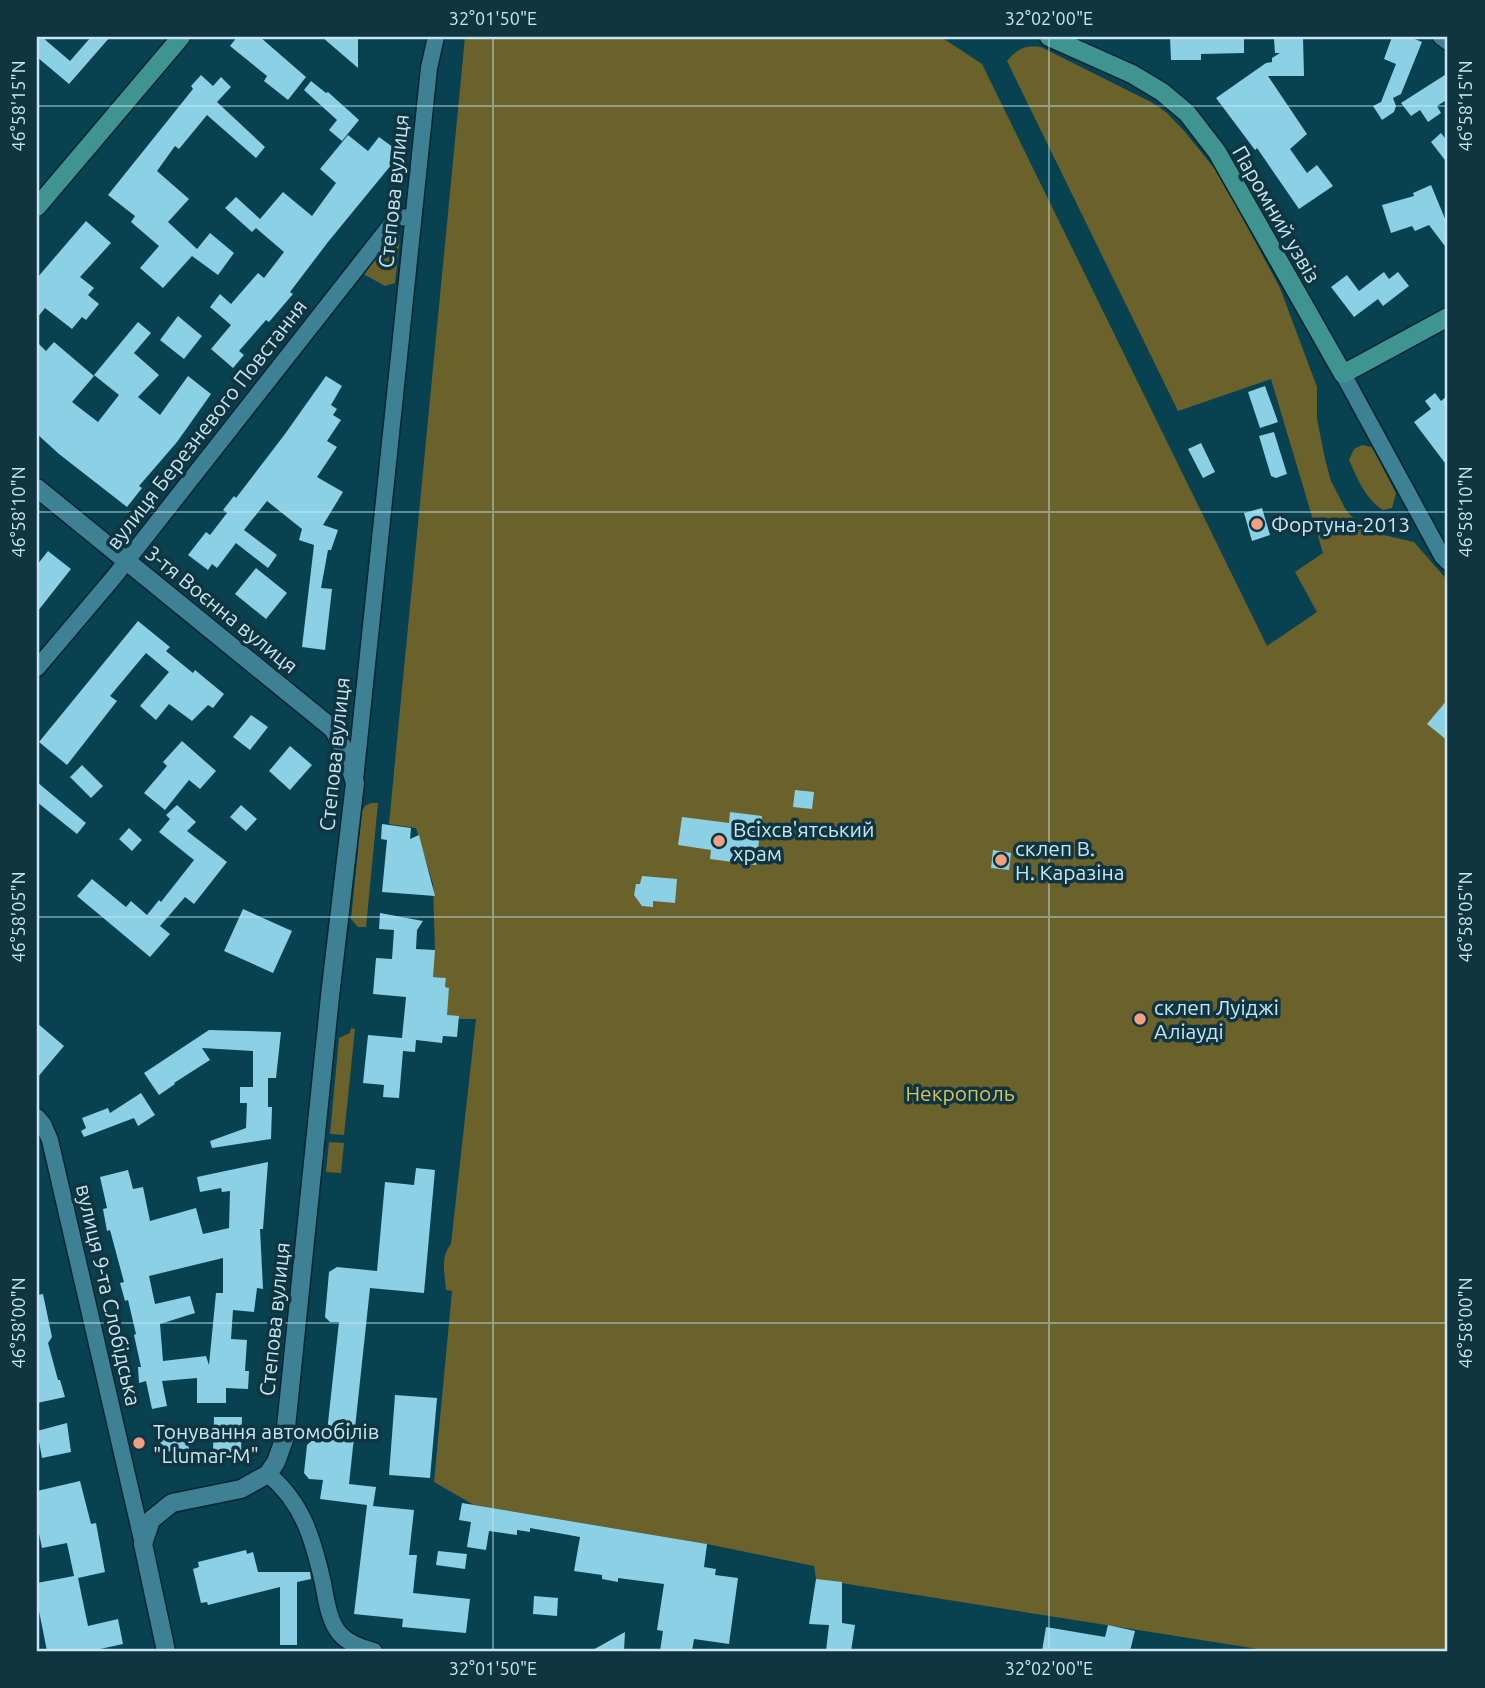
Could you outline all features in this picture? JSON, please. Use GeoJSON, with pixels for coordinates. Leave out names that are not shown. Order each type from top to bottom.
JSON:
{"type":"FeatureCollection","features":[{"type":"Feature","properties":{"kind":"main road"},"geometry":{"type":"LineString","coordinates":[[37,207],[181,37]]}},
{"type":"Feature","properties":{"kind":"main road","name":"Паромний узвіз"},"geometry":{"type":"LineString","coordinates":[[1049,37],[1132,74],[1161,92],[1186,113],[1217,152],[1343,374]]}},
{"type":"Feature","properties":{"kind":"main road"},"geometry":{"type":"LineString","coordinates":[[1343,374],[1448,317]]}},
{"type":"Feature","properties":{"kind":"street","name":"Степова вулиця"},"geometry":{"type":"LineString","coordinates":[[268,1474],[276,1462],[285,1437],[429,68],[436,37]]}},
{"type":"Feature","properties":{"kind":"street"},"geometry":{"type":"LineString","coordinates":[[1441,37],[1448,42]]}},
{"type":"Feature","properties":{"kind":"street","name":"вулиця Березневого Повстання"},"geometry":{"type":"LineString","coordinates":[[37,668],[126,561],[397,217],[413,218]]}},
{"type":"Feature","properties":{"kind":"street"},"geometry":{"type":"LineString","coordinates":[[1343,374],[1448,562]]}},
{"type":"Feature","properties":{"kind":"street","name":"3-тя Воєнна вулиця"},"geometry":{"type":"LineString","coordinates":[[37,488],[332,729],[346,752],[355,783]]}},
{"type":"Feature","properties":{"kind":"street","name":"вулиця 9-та Слобідська"},"geometry":{"type":"LineString","coordinates":[[37,1117],[50,1140],[166,1651]]}},
{"type":"Feature","properties":{"kind":"street"},"geometry":{"type":"LineString","coordinates":[[143,1544],[151,1520],[172,1503],[241,1489],[268,1474],[287,1489],[314,1544],[328,1609],[339,1633],[357,1646],[374,1651]]}},
{"type":"Feature","properties":{"kind":"green space","name":"Некрополь"},"geometry":{"type":"Polygon","coordinates":[[[465,37],[941,37],[982,64],[1267,646],[1317,612],[1295,572],[1323,553],[1271,379],[1178,411],[1007,61],[1022,49],[1041,47],[1151,102],[1167,113],[1185,132],[1219,174],[1280,288],[1317,387],[1317,419],[1325,459],[1331,481],[1347,512],[1370,532],[1414,542],[1448,581],[1448,1651],[1271,1651],[816,1579],[814,1566],[707,1544],[474,1505],[434,1482],[452,1291],[446,1290],[444,1260],[451,1244],[476,1019],[459,1019],[446,1015],[449,988],[445,987],[446,978],[414,975],[435,950],[433,884],[416,828],[389,824],[465,37]]]}},
{"type":"Feature","properties":{"kind":"green space"},"geometry":{"type":"Polygon","coordinates":[[[395,227],[399,228],[400,238],[395,283],[385,286],[360,272],[395,227]]]}},
{"type":"Feature","properties":{"kind":"green space"},"geometry":{"type":"Polygon","coordinates":[[[1362,445],[1372,447],[1396,493],[1392,508],[1383,510],[1377,505],[1356,475],[1349,460],[1354,449],[1362,445]]]}},
{"type":"Feature","properties":{"kind":"green space"},"geometry":{"type":"Polygon","coordinates":[[[371,803],[378,803],[366,927],[358,927],[351,919],[362,811],[371,803]]]}},
{"type":"Feature","properties":{"kind":"green space"},"geometry":{"type":"Polygon","coordinates":[[[351,1028],[355,1029],[344,1135],[330,1134],[339,1038],[350,1033],[351,1028]]]}},
{"type":"Feature","properties":{"kind":"green space"},"geometry":{"type":"Polygon","coordinates":[[[329,1142],[344,1143],[341,1173],[326,1172],[329,1142]]]}},
{"type":"Feature","properties":{"kind":"building"},"geometry":{"type":"Polygon","coordinates":[[[37,37],[42,37],[70,61],[91,37],[110,37],[69,84],[37,57],[37,37]]]}},
{"type":"Feature","properties":{"kind":"building"},"geometry":{"type":"Polygon","coordinates":[[[237,37],[260,37],[306,77],[288,100],[264,81],[267,76],[230,46],[237,37]]]}},
{"type":"Feature","properties":{"kind":"building"},"geometry":{"type":"Polygon","coordinates":[[[322,37],[358,37],[358,68],[322,37]]]}},
{"type":"Feature","properties":{"kind":"building"},"geometry":{"type":"Polygon","coordinates":[[[1170,37],[1244,37],[1244,53],[1201,54],[1201,60],[1171,60],[1170,37]]]}},
{"type":"Feature","properties":{"kind":"building"},"geometry":{"type":"Polygon","coordinates":[[[1303,37],[1304,76],[1268,76],[1307,134],[1290,149],[1307,173],[1317,165],[1333,186],[1299,209],[1257,148],[1255,150],[1216,98],[1266,63],[1272,62],[1272,58],[1280,53],[1275,53],[1274,39],[1303,37]]]}},
{"type":"Feature","properties":{"kind":"building"},"geometry":{"type":"Polygon","coordinates":[[[1392,37],[1410,37],[1422,42],[1401,94],[1393,98],[1396,106],[1394,112],[1382,120],[1373,106],[1381,102],[1396,64],[1384,59],[1392,37]]]}},
{"type":"Feature","properties":{"kind":"building"},"geometry":{"type":"Polygon","coordinates":[[[1448,73],[1448,99],[1437,106],[1441,113],[1428,122],[1420,110],[1411,116],[1401,103],[1448,73]]]}},
{"type":"Feature","properties":{"kind":"building"},"geometry":{"type":"Polygon","coordinates":[[[201,75],[213,86],[221,77],[231,87],[217,102],[265,147],[256,158],[207,115],[179,149],[175,146],[157,171],[189,199],[168,222],[197,249],[210,233],[234,253],[218,275],[192,256],[163,288],[140,268],[159,246],[131,222],[135,216],[108,195],[193,89],[191,86],[201,75]]]}},
{"type":"Feature","properties":{"kind":"building"},"geometry":{"type":"Polygon","coordinates":[[[311,81],[328,92],[359,120],[342,141],[329,130],[337,120],[304,90],[311,81]]]}},
{"type":"Feature","properties":{"kind":"building"},"geometry":{"type":"Polygon","coordinates":[[[1441,133],[1448,142],[1448,164],[1431,142],[1441,133]]]}},
{"type":"Feature","properties":{"kind":"building"},"geometry":{"type":"Polygon","coordinates":[[[348,135],[368,151],[379,137],[401,153],[328,242],[290,292],[293,294],[239,351],[244,355],[233,368],[211,349],[231,325],[210,307],[220,294],[231,304],[258,273],[264,278],[284,252],[256,228],[252,232],[225,208],[236,197],[260,219],[283,192],[312,216],[336,183],[320,169],[348,135]]]}},
{"type":"Feature","properties":{"kind":"building"},"geometry":{"type":"Polygon","coordinates":[[[1431,185],[1448,226],[1448,250],[1429,225],[1415,231],[1412,226],[1391,233],[1382,205],[1414,196],[1413,193],[1431,185]]]}},
{"type":"Feature","properties":{"kind":"building"},"geometry":{"type":"Polygon","coordinates":[[[86,221],[111,243],[80,277],[94,288],[88,295],[99,304],[86,320],[82,317],[72,329],[45,308],[37,318],[37,278],[86,221]]]}},
{"type":"Feature","properties":{"kind":"building"},"geometry":{"type":"Polygon","coordinates":[[[1384,272],[1389,279],[1398,272],[1409,286],[1383,306],[1378,299],[1354,317],[1331,287],[1347,275],[1359,291],[1384,272]]]}},
{"type":"Feature","properties":{"kind":"building"},"geometry":{"type":"Polygon","coordinates":[[[178,316],[202,336],[184,359],[160,340],[178,316]]]}},
{"type":"Feature","properties":{"kind":"building"},"geometry":{"type":"Polygon","coordinates":[[[138,322],[151,333],[134,353],[159,375],[138,397],[160,415],[188,376],[211,394],[177,442],[139,486],[142,488],[127,507],[37,434],[37,342],[46,351],[54,342],[94,376],[72,402],[98,422],[119,395],[94,375],[138,322]]]}},
{"type":"Feature","properties":{"kind":"building"},"geometry":{"type":"Polygon","coordinates":[[[326,376],[342,386],[331,405],[337,409],[333,415],[341,420],[327,441],[337,447],[317,477],[343,492],[323,525],[338,530],[331,550],[328,550],[321,588],[332,589],[325,650],[302,647],[314,545],[299,540],[302,529],[267,501],[244,530],[277,555],[268,568],[236,543],[217,568],[212,564],[208,570],[188,555],[206,532],[210,535],[227,513],[223,510],[234,496],[236,498],[326,376]]]}},
{"type":"Feature","properties":{"kind":"building"},"geometry":{"type":"Polygon","coordinates":[[[1265,386],[1278,422],[1260,428],[1248,392],[1265,386]]]}},
{"type":"Feature","properties":{"kind":"building"},"geometry":{"type":"Polygon","coordinates":[[[1435,393],[1441,401],[1448,395],[1448,467],[1414,422],[1431,409],[1425,401],[1435,393]]]}},
{"type":"Feature","properties":{"kind":"building"},"geometry":{"type":"Polygon","coordinates":[[[1274,432],[1287,474],[1276,478],[1271,476],[1259,436],[1274,432]]]}},
{"type":"Feature","properties":{"kind":"building"},"geometry":{"type":"Polygon","coordinates":[[[1201,443],[1215,472],[1203,478],[1188,449],[1201,443]]]}},
{"type":"Feature","properties":{"kind":"building","name":"Фортуна-2013"},"geometry":{"type":"Polygon","coordinates":[[[1262,508],[1270,535],[1252,541],[1244,513],[1262,508]]]}},
{"type":"Feature","properties":{"kind":"building"},"geometry":{"type":"Polygon","coordinates":[[[48,551],[71,569],[37,612],[37,565],[48,551]]]}},
{"type":"Feature","properties":{"kind":"building"},"geometry":{"type":"Polygon","coordinates":[[[256,568],[287,593],[266,619],[235,594],[256,568]]]}},
{"type":"Feature","properties":{"kind":"building"},"geometry":{"type":"Polygon","coordinates":[[[138,621],[170,647],[166,651],[224,694],[213,708],[208,705],[192,721],[169,704],[156,720],[140,706],[169,672],[146,653],[110,696],[117,701],[67,765],[39,742],[138,621]]]}},
{"type":"Feature","properties":{"kind":"building"},"geometry":{"type":"Polygon","coordinates":[[[1448,699],[1448,741],[1427,724],[1448,699]]]}},
{"type":"Feature","properties":{"kind":"building"},"geometry":{"type":"Polygon","coordinates":[[[251,715],[268,727],[250,750],[233,737],[251,715]]]}},
{"type":"Feature","properties":{"kind":"building"},"geometry":{"type":"Polygon","coordinates":[[[182,741],[216,771],[200,789],[189,780],[165,810],[144,793],[167,766],[163,762],[182,741]]]}},
{"type":"Feature","properties":{"kind":"building"},"geometry":{"type":"Polygon","coordinates":[[[290,746],[312,765],[290,790],[269,771],[290,746]]]}},
{"type":"Feature","properties":{"kind":"building"},"geometry":{"type":"Polygon","coordinates":[[[82,765],[103,786],[91,798],[70,777],[82,765]]]}},
{"type":"Feature","properties":{"kind":"building"},"geometry":{"type":"Polygon","coordinates":[[[37,782],[86,823],[77,834],[37,802],[37,782]]]}},
{"type":"Feature","properties":{"kind":"building"},"geometry":{"type":"Polygon","coordinates":[[[795,790],[814,792],[812,809],[793,807],[795,790]]]}},
{"type":"Feature","properties":{"kind":"building"},"geometry":{"type":"Polygon","coordinates":[[[177,805],[196,822],[187,831],[227,862],[194,904],[185,897],[160,926],[170,934],[150,957],[77,896],[92,879],[126,907],[131,901],[147,915],[159,900],[161,902],[194,860],[159,832],[170,819],[166,815],[177,805]]]}},
{"type":"Feature","properties":{"kind":"building"},"geometry":{"type":"Polygon","coordinates":[[[241,805],[257,819],[246,831],[230,817],[241,805]]]}},
{"type":"Feature","properties":{"kind":"building","name":"Всіхсв'ятський храм"},"geometry":{"type":"Polygon","coordinates":[[[730,812],[762,816],[756,865],[710,859],[711,850],[678,845],[682,817],[729,823],[730,812]]]}},
{"type":"Feature","properties":{"kind":"building"},"geometry":{"type":"Polygon","coordinates":[[[382,824],[411,828],[410,839],[419,835],[435,896],[382,892],[387,840],[381,839],[382,824]]]}},
{"type":"Feature","properties":{"kind":"building"},"geometry":{"type":"Polygon","coordinates":[[[129,828],[142,840],[132,851],[119,839],[129,828]]]}},
{"type":"Feature","properties":{"kind":"building","name":"склеп В. Н. Каразіна"},"geometry":{"type":"Polygon","coordinates":[[[993,850],[1011,853],[1009,870],[991,868],[993,850]]]}},
{"type":"Feature","properties":{"kind":"building"},"geometry":{"type":"Polygon","coordinates":[[[642,876],[677,879],[675,903],[653,901],[653,907],[642,906],[634,895],[636,884],[640,884],[642,876]]]}},
{"type":"Feature","properties":{"kind":"building"},"geometry":{"type":"Polygon","coordinates":[[[243,909],[292,931],[273,973],[224,951],[243,909]]]}},
{"type":"Feature","properties":{"kind":"building"},"geometry":{"type":"Polygon","coordinates":[[[380,913],[423,921],[417,930],[416,949],[435,950],[433,977],[446,978],[445,987],[449,988],[447,1015],[459,1016],[457,1037],[443,1036],[442,1043],[416,1040],[415,1052],[403,1051],[399,1098],[383,1097],[384,1085],[363,1083],[368,1035],[402,1038],[406,997],[373,994],[376,958],[392,959],[394,930],[379,929],[380,913]]]}},
{"type":"Feature","properties":{"kind":"building"},"geometry":{"type":"Polygon","coordinates":[[[37,1023],[64,1046],[37,1078],[37,1023]]]}},
{"type":"Feature","properties":{"kind":"building"},"geometry":{"type":"Polygon","coordinates":[[[209,1030],[281,1032],[276,1078],[268,1078],[268,1107],[272,1107],[271,1139],[212,1148],[210,1141],[246,1128],[247,1103],[240,1103],[240,1087],[253,1087],[253,1051],[202,1048],[210,1060],[159,1095],[144,1073],[209,1030]]]}},
{"type":"Feature","properties":{"kind":"building"},"geometry":{"type":"Polygon","coordinates":[[[141,1093],[155,1115],[138,1126],[134,1118],[84,1137],[81,1131],[86,1128],[82,1118],[108,1108],[110,1113],[141,1093]]]}},
{"type":"Feature","properties":{"kind":"building"},"geometry":{"type":"Polygon","coordinates":[[[268,1162],[263,1229],[260,1229],[263,1289],[257,1288],[254,1312],[233,1310],[231,1339],[247,1340],[245,1371],[249,1371],[248,1389],[226,1388],[226,1403],[197,1403],[197,1378],[162,1381],[167,1406],[152,1409],[146,1381],[139,1383],[138,1367],[141,1367],[134,1335],[136,1334],[128,1300],[125,1301],[120,1283],[124,1282],[110,1230],[107,1231],[103,1209],[107,1208],[100,1177],[128,1170],[133,1189],[143,1187],[150,1221],[196,1208],[203,1234],[229,1228],[230,1191],[222,1192],[221,1188],[200,1192],[197,1177],[268,1162]],[[223,1258],[149,1276],[155,1304],[190,1296],[195,1313],[160,1324],[163,1361],[206,1356],[209,1365],[216,1293],[223,1293],[223,1258]]]}},
{"type":"Feature","properties":{"kind":"building"},"geometry":{"type":"Polygon","coordinates":[[[416,1168],[435,1170],[424,1293],[370,1288],[349,1484],[376,1487],[373,1506],[414,1510],[409,1555],[417,1555],[413,1593],[470,1599],[466,1633],[402,1627],[403,1619],[354,1614],[367,1505],[320,1499],[323,1480],[309,1479],[304,1473],[307,1445],[312,1440],[326,1441],[339,1322],[330,1322],[325,1317],[329,1272],[337,1267],[377,1271],[385,1182],[414,1185],[416,1168]]]}},
{"type":"Feature","properties":{"kind":"building"},"geometry":{"type":"Polygon","coordinates":[[[43,1294],[52,1337],[48,1343],[65,1397],[37,1403],[37,1295],[43,1294]]]}},
{"type":"Feature","properties":{"kind":"building"},"geometry":{"type":"Polygon","coordinates":[[[395,1395],[437,1398],[430,1478],[389,1475],[395,1395]]]}},
{"type":"Feature","properties":{"kind":"building"},"geometry":{"type":"Polygon","coordinates":[[[214,1417],[242,1417],[241,1453],[213,1452],[214,1417]]]}},
{"type":"Feature","properties":{"kind":"building"},"geometry":{"type":"Polygon","coordinates":[[[67,1423],[71,1452],[42,1458],[37,1431],[67,1423]]]}},
{"type":"Feature","properties":{"kind":"building"},"geometry":{"type":"Polygon","coordinates":[[[187,1432],[189,1450],[161,1452],[160,1434],[187,1432]]]}},
{"type":"Feature","properties":{"kind":"building"},"geometry":{"type":"Polygon","coordinates":[[[80,1481],[91,1524],[96,1523],[105,1572],[78,1578],[88,1626],[118,1619],[123,1644],[91,1651],[47,1651],[37,1601],[37,1583],[74,1576],[67,1543],[42,1548],[37,1524],[37,1491],[80,1481]]]}},
{"type":"Feature","properties":{"kind":"building"},"geometry":{"type":"Polygon","coordinates":[[[462,1503],[707,1544],[704,1567],[716,1569],[715,1575],[738,1578],[729,1644],[694,1639],[692,1651],[660,1651],[663,1631],[657,1630],[664,1584],[618,1578],[618,1582],[602,1579],[602,1575],[574,1571],[580,1537],[530,1528],[530,1532],[517,1530],[517,1535],[489,1531],[486,1550],[467,1547],[471,1522],[459,1520],[462,1503]]]}},
{"type":"Feature","properties":{"kind":"building"},"geometry":{"type":"Polygon","coordinates":[[[246,1550],[247,1554],[253,1552],[258,1572],[310,1572],[311,1579],[297,1582],[297,1645],[280,1645],[280,1587],[208,1605],[207,1602],[201,1603],[193,1569],[199,1567],[198,1562],[246,1550]]]}},
{"type":"Feature","properties":{"kind":"building"},"geometry":{"type":"Polygon","coordinates":[[[438,1551],[467,1554],[465,1569],[436,1565],[438,1551]]]}},
{"type":"Feature","properties":{"kind":"building"},"geometry":{"type":"Polygon","coordinates":[[[816,1579],[842,1582],[842,1623],[855,1625],[851,1651],[826,1651],[829,1625],[809,1624],[816,1579]]]}},
{"type":"Feature","properties":{"kind":"building"},"geometry":{"type":"Polygon","coordinates":[[[534,1596],[558,1598],[557,1616],[533,1614],[534,1596]]]}},
{"type":"Feature","properties":{"kind":"building"},"geometry":{"type":"Polygon","coordinates":[[[1108,1625],[1135,1631],[1130,1651],[1042,1651],[1046,1627],[1105,1637],[1108,1625]]]}},
{"type":"Feature","properties":{"kind":"building"},"geometry":{"type":"Polygon","coordinates":[[[625,1632],[624,1651],[591,1651],[625,1632]]]}},
{"type":"Feature","properties":{"kind":"place","name":"Фортуна-2013"},"geometry":{"type":"Point","coordinates":[1257,524]}},
{"type":"Feature","properties":{"kind":"place","name":"Всіхсв'ятський храм"},"geometry":{"type":"Point","coordinates":[719,841]}},
{"type":"Feature","properties":{"kind":"place","name":"склеп В. Н. Каразіна"},"geometry":{"type":"Point","coordinates":[1001,860]}},
{"type":"Feature","properties":{"kind":"place","name":"склеп Луіджі Аліауді"},"geometry":{"type":"Point","coordinates":[1140,1019]}},
{"type":"Feature","properties":{"kind":"place","name":"Тонування автомобілів \"Llumar-M\""},"geometry":{"type":"Point","coordinates":[139,1443]}}]}
